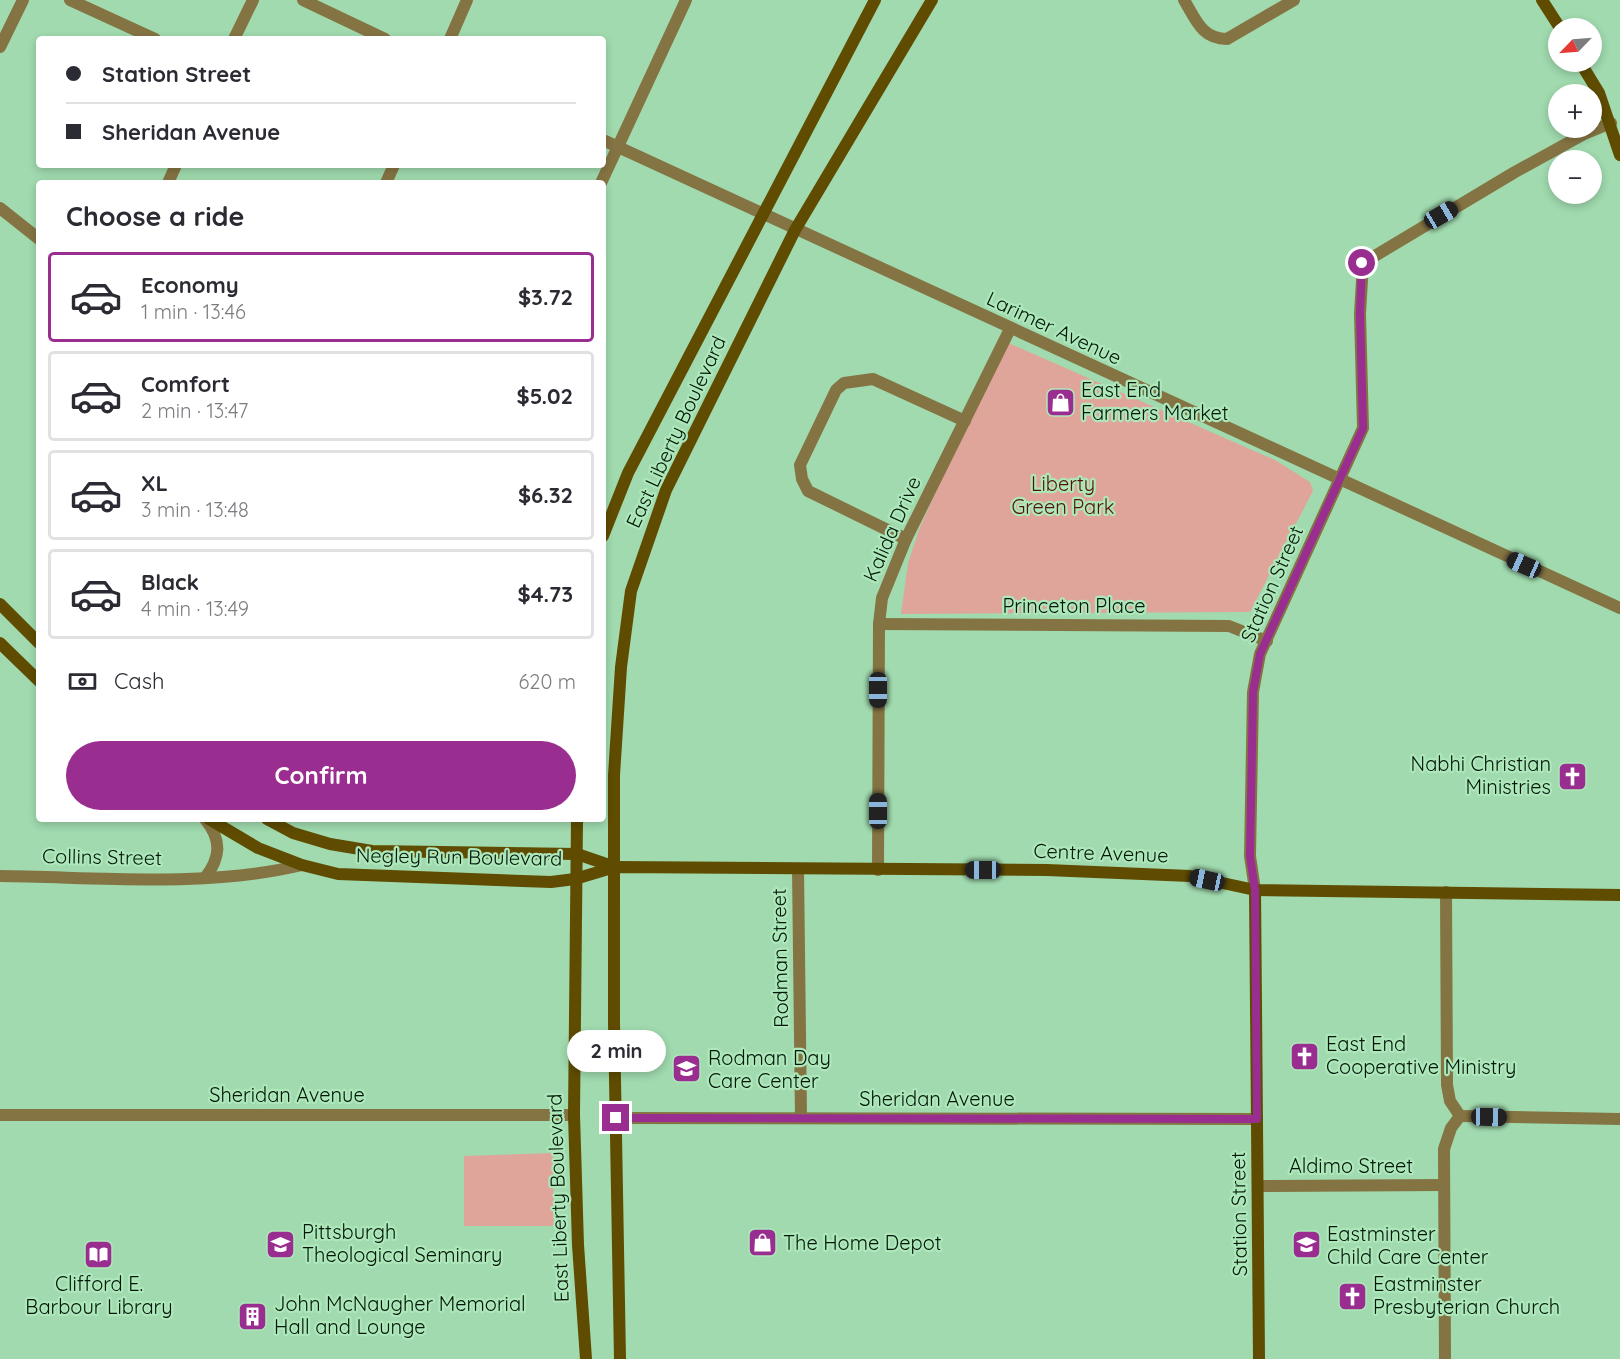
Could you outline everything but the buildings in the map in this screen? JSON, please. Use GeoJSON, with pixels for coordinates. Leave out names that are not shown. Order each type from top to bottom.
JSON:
{"type":"FeatureCollection","features":[{"type":"Feature","properties":{"kind":"main road","name":"East Liberty Boulevard"},"geometry":{"type":"LineString","coordinates":[[606,528],[628,473],[875,0]]}},
{"type":"Feature","properties":{"kind":"main road","name":"East Liberty Boulevard"},"geometry":{"type":"LineString","coordinates":[[620,1359],[614,775],[625,624],[638,567],[666,490],[795,230],[932,0]]}},
{"type":"Feature","properties":{"kind":"main road"},"geometry":{"type":"LineString","coordinates":[[1542,0],[1554,18]]}},
{"type":"Feature","properties":{"kind":"main road"},"geometry":{"type":"LineString","coordinates":[[1586,72],[1599,93],[1620,155]]}},
{"type":"Feature","properties":{"kind":"main road"},"geometry":{"type":"LineString","coordinates":[[0,604],[36,640]]}},
{"type":"Feature","properties":{"kind":"main road"},"geometry":{"type":"LineString","coordinates":[[0,643],[36,678]]}},
{"type":"Feature","properties":{"kind":"main road","name":"Negley Run Boulevard"},"geometry":{"type":"LineString","coordinates":[[212,822],[258,848],[302,866],[338,874],[551,882],[575,879],[615,867]]}},
{"type":"Feature","properties":{"kind":"main road","name":"Negley Run Boulevard"},"geometry":{"type":"LineString","coordinates":[[273,822],[293,833],[330,844],[372,851],[577,854],[615,867]]}},
{"type":"Feature","properties":{"kind":"main road","name":"East Liberty Boulevard"},"geometry":{"type":"LineString","coordinates":[[577,822],[574,1115],[578,1245],[586,1359]]}},
{"type":"Feature","properties":{"kind":"main road","name":"Centre Avenue"},"geometry":{"type":"LineString","coordinates":[[615,867],[1047,870],[1190,876],[1255,890],[1620,895]]}},
{"type":"Feature","properties":{"kind":"main road","name":"Station Street"},"geometry":{"type":"LineString","coordinates":[[1255,890],[1259,1359]]}},
{"type":"Feature","properties":{"kind":"street"},"geometry":{"type":"LineString","coordinates":[[0,47],[23,0]]}},
{"type":"Feature","properties":{"kind":"street"},"geometry":{"type":"LineString","coordinates":[[70,0],[148,36]]}},
{"type":"Feature","properties":{"kind":"street"},"geometry":{"type":"LineString","coordinates":[[235,36],[253,0]]}},
{"type":"Feature","properties":{"kind":"street"},"geometry":{"type":"LineString","coordinates":[[303,0],[379,36]]}},
{"type":"Feature","properties":{"kind":"street"},"geometry":{"type":"LineString","coordinates":[[451,36],[467,0]]}},
{"type":"Feature","properties":{"kind":"street"},"geometry":{"type":"LineString","coordinates":[[603,180],[686,0]]}},
{"type":"Feature","properties":{"kind":"street"},"geometry":{"type":"LineString","coordinates":[[1184,0],[1202,31],[1214,39],[1227,39],[1294,0]]}},
{"type":"Feature","properties":{"kind":"street","name":"Station Street"},"geometry":{"type":"LineString","coordinates":[[1255,890],[1250,856],[1253,692],[1260,654],[1363,428],[1360,314],[1362,263],[1515,172],[1584,134],[1611,123]]}},
{"type":"Feature","properties":{"kind":"street","name":"Larimer Avenue"},"geometry":{"type":"LineString","coordinates":[[606,141],[1620,608]]}},
{"type":"Feature","properties":{"kind":"street"},"geometry":{"type":"LineString","coordinates":[[0,208],[36,237]]}},
{"type":"Feature","properties":{"kind":"street","name":"Kalida Drive"},"geometry":{"type":"LineString","coordinates":[[878,870],[879,624],[882,597],[906,539],[1010,329]]}},
{"type":"Feature","properties":{"kind":"street"},"geometry":{"type":"LineString","coordinates":[[906,539],[808,491],[802,479],[800,465],[836,390],[844,383],[873,379],[965,421]]}},
{"type":"Feature","properties":{"kind":"street","name":"Princeton Place"},"geometry":{"type":"LineString","coordinates":[[879,624],[1229,626],[1267,641]]}},
{"type":"Feature","properties":{"kind":"street"},"geometry":{"type":"LineString","coordinates":[[205,878],[214,865],[219,848],[214,830],[209,822]]}},
{"type":"Feature","properties":{"kind":"street","name":"Collins Street"},"geometry":{"type":"LineString","coordinates":[[0,876],[205,878],[269,873],[302,866]]}},
{"type":"Feature","properties":{"kind":"street","name":"Rodman Street"},"geometry":{"type":"LineString","coordinates":[[798,869],[801,1118]]}},
{"type":"Feature","properties":{"kind":"street"},"geometry":{"type":"LineString","coordinates":[[1446,892],[1447,1085],[1450,1101],[1460,1116]]}},
{"type":"Feature","properties":{"kind":"street","name":"Sheridan Avenue"},"geometry":{"type":"LineString","coordinates":[[0,1115],[574,1115]]}},
{"type":"Feature","properties":{"kind":"street"},"geometry":{"type":"LineString","coordinates":[[1460,1116],[1620,1119]]}},
{"type":"Feature","properties":{"kind":"street"},"geometry":{"type":"LineString","coordinates":[[1445,1359],[1445,1141],[1460,1116]]}},
{"type":"Feature","properties":{"kind":"street","name":"Sheridan Avenue"},"geometry":{"type":"LineString","coordinates":[[616,1118],[1257,1119]]}},
{"type":"Feature","properties":{"kind":"street","name":"Aldimo Street"},"geometry":{"type":"LineString","coordinates":[[1258,1186],[1444,1185]]}},
{"type":"Feature","properties":{"kind":"green space","name":"Liberty Green Park"},"geometry":{"type":"Polygon","coordinates":[[[1004,341],[1275,460],[1310,482],[1313,491],[1250,612],[901,614],[908,563],[920,527],[1004,341]]]}},
{"type":"Feature","properties":{"kind":"green space"},"geometry":{"type":"Polygon","coordinates":[[[553,1153],[554,1226],[464,1226],[464,1156],[553,1153]]]}},
{"type":"Feature","properties":{"kind":"place","name":"East End Farmers Market"},"geometry":{"type":"Point","coordinates":[1060,402]}},
{"type":"Feature","properties":{"kind":"place","name":"Nabhi Christian Ministries"},"geometry":{"type":"Point","coordinates":[1572,776]}},
{"type":"Feature","properties":{"kind":"place","name":"East End Cooperative Ministry"},"geometry":{"type":"Point","coordinates":[1305,1056]}},
{"type":"Feature","properties":{"kind":"place","name":"Rodman Day Care Center"},"geometry":{"type":"Point","coordinates":[687,1069]}},
{"type":"Feature","properties":{"kind":"place","name":"The Home Depot"},"geometry":{"type":"Point","coordinates":[762,1243]}},
{"type":"Feature","properties":{"kind":"place","name":"Pittsburgh Theological Seminary"},"geometry":{"type":"Point","coordinates":[281,1244]}},
{"type":"Feature","properties":{"kind":"place","name":"Eastminster Child Care Center"},"geometry":{"type":"Point","coordinates":[1306,1245]}},
{"type":"Feature","properties":{"kind":"place","name":"Clifford E. Barbour Library"},"geometry":{"type":"Point","coordinates":[99,1254]}},
{"type":"Feature","properties":{"kind":"place","name":"Eastminster Presbyterian Church"},"geometry":{"type":"Point","coordinates":[1352,1296]}},
{"type":"Feature","properties":{"kind":"place","name":"John McNaugher Memorial Hall and Lounge"},"geometry":{"type":"Point","coordinates":[253,1316]}},
{"type":"Feature","properties":{"kind":"route"},"geometry":{"type":"LineString","coordinates":[[616,1118],[1257,1119],[1255,890],[1250,856],[1253,692],[1260,654],[1363,428],[1360,314],[1362,263]]}}]}
